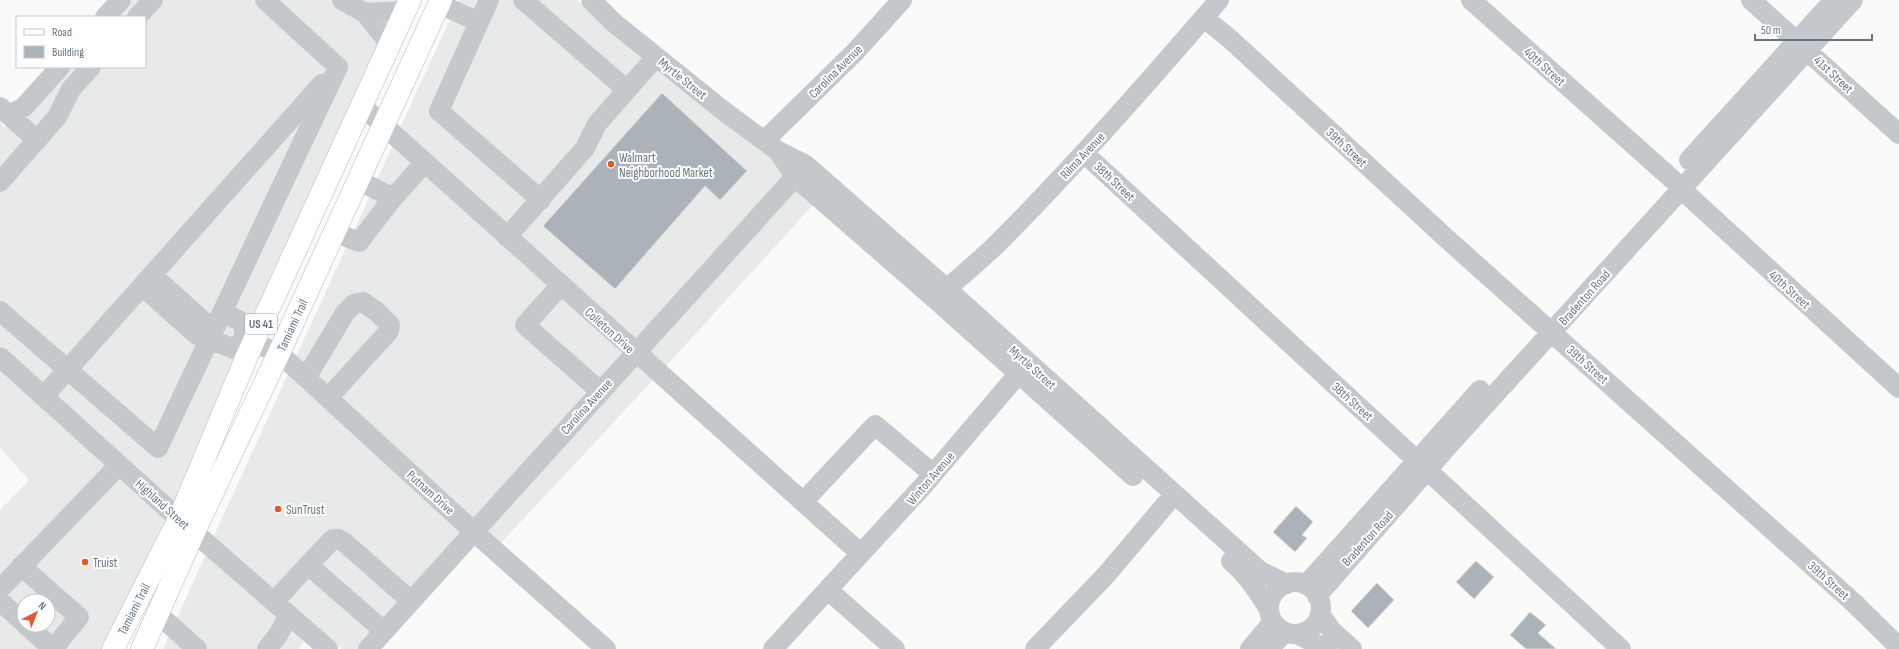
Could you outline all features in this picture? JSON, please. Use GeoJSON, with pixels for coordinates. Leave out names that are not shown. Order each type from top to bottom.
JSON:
{"type":"FeatureCollection","features":[{"type":"Feature","properties":{"kind":"main road","name":"Tamiami Trail"},"geometry":{"type":"LineString","coordinates":[[113,649],[186,525],[279,353],[440,2]]}},
{"type":"Feature","properties":{"kind":"main road","name":"Tamiami Trail"},"geometry":{"type":"LineString","coordinates":[[142,649],[158,614],[186,525],[248,341],[407,6]]}},
{"type":"Feature","properties":{"kind":"street"},"geometry":{"type":"LineString","coordinates":[[107,16],[121,0]]}},
{"type":"Feature","properties":{"kind":"street"},"geometry":{"type":"LineString","coordinates":[[138,16],[153,0]]}},
{"type":"Feature","properties":{"kind":"street"},"geometry":{"type":"LineString","coordinates":[[265,0],[338,67]]}},
{"type":"Feature","properties":{"kind":"street"},"geometry":{"type":"LineString","coordinates":[[342,0],[365,13],[389,43]]}},
{"type":"Feature","properties":{"kind":"street"},"geometry":{"type":"LineString","coordinates":[[489,0],[439,111],[541,200]]}},
{"type":"Feature","properties":{"kind":"street"},"geometry":{"type":"LineString","coordinates":[[524,0],[627,90]]}},
{"type":"Feature","properties":{"kind":"street","name":"Myrtle Street"},"geometry":{"type":"LineString","coordinates":[[593,0],[613,22],[725,112],[771,146],[941,294],[1023,368],[1260,571],[1307,595],[1332,631],[1352,649]]}},
{"type":"Feature","properties":{"kind":"street","name":"Carolina Avenue"},"geometry":{"type":"LineString","coordinates":[[771,146],[902,0]]}},
{"type":"Feature","properties":{"kind":"street","name":"Rilma Avenue"},"geometry":{"type":"LineString","coordinates":[[941,294],[995,246],[1084,153],[1144,88],[1218,0]]}},
{"type":"Feature","properties":{"kind":"street","name":"40th Street"},"geometry":{"type":"LineString","coordinates":[[1471,0],[1677,184],[1899,388]]}},
{"type":"Feature","properties":{"kind":"street","name":"41st Street"},"geometry":{"type":"LineString","coordinates":[[1751,0],[1899,134]]}},
{"type":"Feature","properties":{"kind":"street","name":"Bradenton Road"},"geometry":{"type":"LineString","coordinates":[[1307,595],[1802,45],[1834,0]]}},
{"type":"Feature","properties":{"kind":"street","name":"Bradenton Road"},"geometry":{"type":"LineString","coordinates":[[1802,45],[1853,0]]}},
{"type":"Feature","properties":{"kind":"street"},"geometry":{"type":"LineString","coordinates":[[440,2],[479,22]]}},
{"type":"Feature","properties":{"kind":"street"},"geometry":{"type":"LineString","coordinates":[[365,13],[407,6]]}},
{"type":"Feature","properties":{"kind":"street","name":"39th Street"},"geometry":{"type":"LineString","coordinates":[[1204,18],[1230,39],[1854,603],[1896,645]]}},
{"type":"Feature","properties":{"kind":"street"},"geometry":{"type":"LineString","coordinates":[[507,236],[541,200],[585,148],[597,124],[656,56]]}},
{"type":"Feature","properties":{"kind":"street"},"geometry":{"type":"LineString","coordinates":[[44,396],[338,67]]}},
{"type":"Feature","properties":{"kind":"street"},"geometry":{"type":"LineString","coordinates":[[0,311],[158,448],[338,67]]}},
{"type":"Feature","properties":{"kind":"street"},"geometry":{"type":"LineString","coordinates":[[4,111],[24,107],[59,68]]}},
{"type":"Feature","properties":{"kind":"street"},"geometry":{"type":"LineString","coordinates":[[0,182],[57,117],[71,89],[90,68]]}},
{"type":"Feature","properties":{"kind":"street","name":"Colleton Drive"},"geometry":{"type":"LineString","coordinates":[[361,105],[860,553]]}},
{"type":"Feature","properties":{"kind":"street"},"geometry":{"type":"LineString","coordinates":[[4,111],[37,140]]}},
{"type":"Feature","properties":{"kind":"street","name":"38th Street"},"geometry":{"type":"LineString","coordinates":[[1084,153],[1621,649]]}},
{"type":"Feature","properties":{"kind":"street"},"geometry":{"type":"LineString","coordinates":[[334,232],[359,242],[392,198],[425,162]]}},
{"type":"Feature","properties":{"kind":"street","name":"Carolina Avenue"},"geometry":{"type":"LineString","coordinates":[[368,649],[473,531],[800,171]]}},
{"type":"Feature","properties":{"kind":"street"},"geometry":{"type":"LineString","coordinates":[[358,180],[392,198]]}},
{"type":"Feature","properties":{"kind":"street"},"geometry":{"type":"LineString","coordinates":[[147,281],[197,335],[212,334],[235,349],[248,341],[244,323],[222,312]]}},
{"type":"Feature","properties":{"kind":"street"},"geometry":{"type":"LineString","coordinates":[[561,285],[525,325],[600,391]]}},
{"type":"Feature","properties":{"kind":"street"},"geometry":{"type":"LineString","coordinates":[[306,378],[346,313],[354,304],[364,302],[377,312],[390,325],[389,331],[328,398]]}},
{"type":"Feature","properties":{"kind":"street","name":"Putnam Drive"},"geometry":{"type":"LineString","coordinates":[[248,341],[279,353],[473,531],[606,649]]}},
{"type":"Feature","properties":{"kind":"street","name":"Highland Street"},"geometry":{"type":"LineString","coordinates":[[0,357],[186,525],[328,649]]}},
{"type":"Feature","properties":{"kind":"street","name":"Myrtle Street"},"geometry":{"type":"LineString","coordinates":[[1023,368],[1166,504],[1241,570],[1281,624],[1326,649]]}},
{"type":"Feature","properties":{"kind":"street","name":"Winton Avenue"},"geometry":{"type":"LineString","coordinates":[[773,649],[933,474],[1023,368]]}},
{"type":"Feature","properties":{"kind":"street"},"geometry":{"type":"LineString","coordinates":[[803,502],[875,425],[933,474]]}},
{"type":"Feature","properties":{"kind":"street"},"geometry":{"type":"LineString","coordinates":[[0,589],[119,465]]}},
{"type":"Feature","properties":{"kind":"street"},"geometry":{"type":"LineString","coordinates":[[1035,649],[1106,575],[1166,504]]}},
{"type":"Feature","properties":{"kind":"street"},"geometry":{"type":"LineString","coordinates":[[267,649],[278,635],[282,608],[308,565],[333,539],[338,539],[344,542],[411,601]]}},
{"type":"Feature","properties":{"kind":"street"},"geometry":{"type":"LineString","coordinates":[[308,565],[384,631]]}},
{"type":"Feature","properties":{"kind":"street"},"geometry":{"type":"LineString","coordinates":[[21,566],[79,617],[53,649],[35,633]]}},
{"type":"Feature","properties":{"kind":"street"},"geometry":{"type":"LineString","coordinates":[[828,590],[895,649]]}},
{"type":"Feature","properties":{"kind":"street","name":"Bradenton Road"},"geometry":{"type":"LineString","coordinates":[[1268,649],[1281,624],[1271,598],[1275,591],[1307,595]]}},
{"type":"Feature","properties":{"kind":"street","name":"Bradenton Road"},"geometry":{"type":"LineString","coordinates":[[1281,624],[1308,630],[1314,625],[1307,595]]}},
{"type":"Feature","properties":{"kind":"street"},"geometry":{"type":"LineString","coordinates":[[0,602],[16,616]]}},
{"type":"Feature","properties":{"kind":"street"},"geometry":{"type":"LineString","coordinates":[[158,614],[196,649]]}},
{"type":"Feature","properties":{"kind":"street","name":"Bradenton Road"},"geometry":{"type":"LineString","coordinates":[[1250,649],[1281,624]]}},
{"type":"Feature","properties":{"kind":"shaded area"},"geometry":{"type":"Polygon","coordinates":[[[132,0],[401,0],[176,504],[0,345],[0,120],[3,127],[30,112],[70,68],[146,68],[146,16],[117,16],[132,0]]]}},
{"type":"Feature","properties":{"kind":"shaded area"},"geometry":{"type":"Polygon","coordinates":[[[459,0],[577,0],[771,158],[784,177],[636,341],[400,128],[459,0]]]}},
{"type":"Feature","properties":{"kind":"shaded area"},"geometry":{"type":"Polygon","coordinates":[[[393,145],[623,354],[473,519],[296,357],[393,145]]]}},
{"type":"Feature","properties":{"kind":"shaded area"},"geometry":{"type":"Polygon","coordinates":[[[795,189],[813,205],[665,367],[648,351],[795,189]]]}},
{"type":"Feature","properties":{"kind":"shaded area"},"geometry":{"type":"Polygon","coordinates":[[[635,365],[653,380],[501,543],[485,530],[635,365]]]}},
{"type":"Feature","properties":{"kind":"shaded area"},"geometry":{"type":"Polygon","coordinates":[[[0,369],[168,522],[104,649],[67,649],[49,633],[56,633],[56,593],[16,593],[16,604],[0,589],[0,510],[29,480],[0,448],[0,369]]]}},
{"type":"Feature","properties":{"kind":"shaded area"},"geometry":{"type":"Polygon","coordinates":[[[288,374],[461,533],[357,649],[342,649],[214,536],[288,374]]]}},
{"type":"Feature","properties":{"kind":"shaded area"},"geometry":{"type":"Polygon","coordinates":[[[206,554],[304,640],[299,649],[163,649],[206,554]]]}},
{"type":"Feature","properties":{"kind":"shaded area"},"geometry":{"type":"Polygon","coordinates":[[[0,613],[16,627],[16,633],[22,633],[40,649],[0,649],[0,613]]]}},
{"type":"Feature","properties":{"kind":"building"},"geometry":{"type":"Polygon","coordinates":[[[662,93],[747,171],[720,200],[705,186],[615,289],[543,226],[662,93]]]}},
{"type":"Feature","properties":{"kind":"building"},"geometry":{"type":"Polygon","coordinates":[[[1296,506],[1313,522],[1302,535],[1307,538],[1295,552],[1273,532],[1296,506]]]}},
{"type":"Feature","properties":{"kind":"building"},"geometry":{"type":"Polygon","coordinates":[[[1476,561],[1494,577],[1474,599],[1456,582],[1476,561]]]}},
{"type":"Feature","properties":{"kind":"building"},"geometry":{"type":"Polygon","coordinates":[[[1377,583],[1394,600],[1368,628],[1351,611],[1377,583]]]}},
{"type":"Feature","properties":{"kind":"building"},"geometry":{"type":"Polygon","coordinates":[[[1530,612],[1546,625],[1538,633],[1556,649],[1526,649],[1510,635],[1530,612]]]}},
{"type":"Feature","properties":{"kind":"place","name":"Walmart Neighborhood Market"},"geometry":{"type":"Point","coordinates":[611,164]}},
{"type":"Feature","properties":{"kind":"place","name":"SunTrust"},"geometry":{"type":"Point","coordinates":[278,509]}},
{"type":"Feature","properties":{"kind":"place","name":"Truist"},"geometry":{"type":"Point","coordinates":[85,562]}}]}
